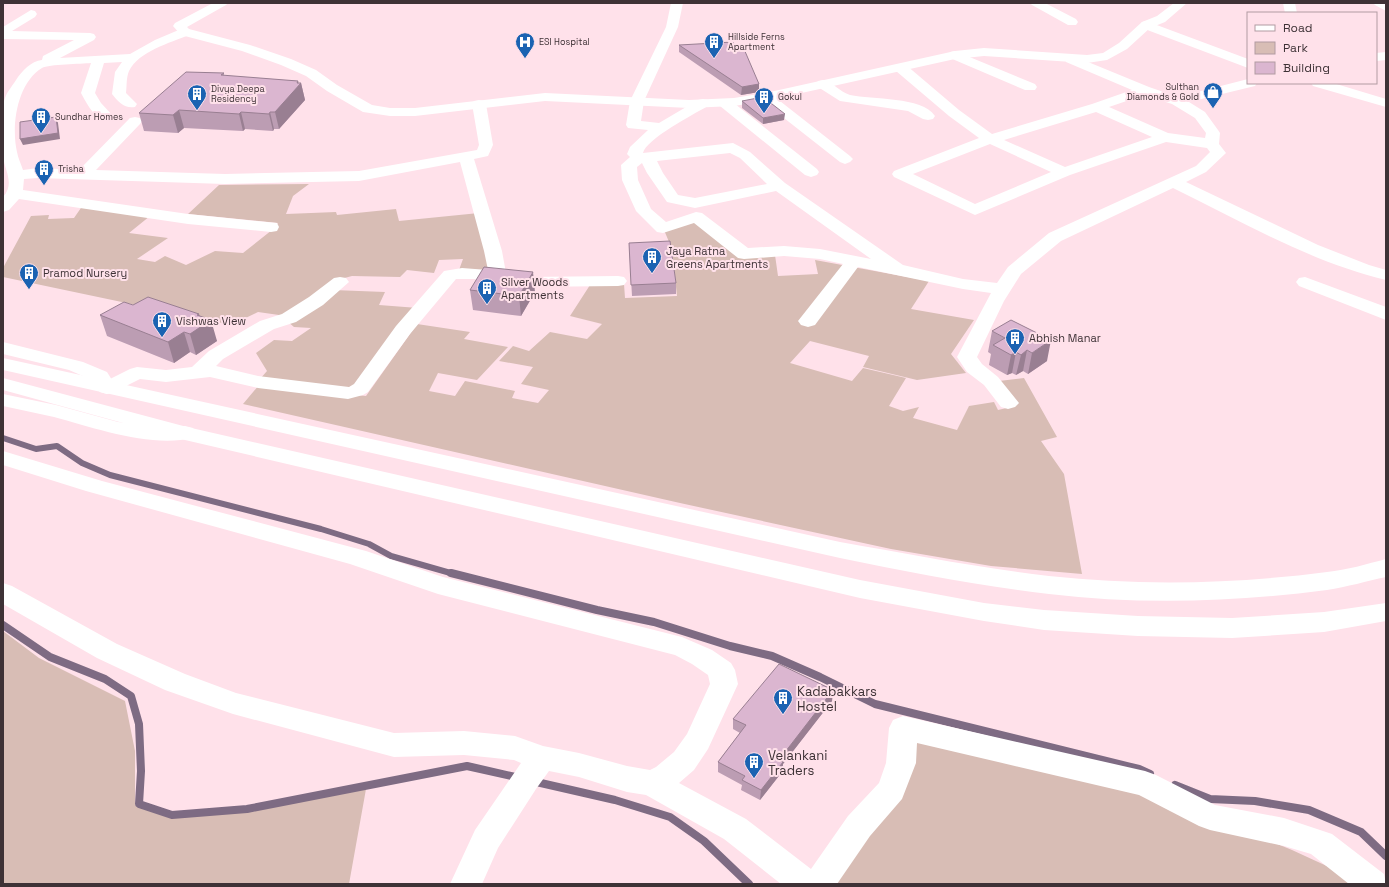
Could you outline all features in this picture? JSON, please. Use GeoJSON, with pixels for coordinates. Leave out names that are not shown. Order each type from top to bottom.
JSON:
{"type":"FeatureCollection","features":[{"type":"Feature","properties":{"kind":"main road"},"geometry":{"type":"LineString","coordinates":[[222,3],[180,26],[186,32],[246,48],[286,62],[311,73],[332,88],[368,109],[390,112],[415,112],[544,97],[725,103],[766,97],[955,55],[984,52],[1087,59],[1107,56],[1123,46],[1146,25],[1161,19],[1181,3]]}},
{"type":"Feature","properties":{"kind":"main road"},"geometry":{"type":"LineString","coordinates":[[661,127],[633,125],[636,101],[672,26],[677,3]]}},
{"type":"Feature","properties":{"kind":"main road"},"geometry":{"type":"LineString","coordinates":[[1036,3],[1072,22]]}},
{"type":"Feature","properties":{"kind":"main road"},"geometry":{"type":"LineString","coordinates":[[1380,3],[1386,7]]}},
{"type":"Feature","properties":{"kind":"main road"},"geometry":{"type":"LineString","coordinates":[[3,32],[31,14]]}},
{"type":"Feature","properties":{"kind":"main road"},"geometry":{"type":"LineString","coordinates":[[1146,25],[1247,64]]}},
{"type":"Feature","properties":{"kind":"main road"},"geometry":{"type":"LineString","coordinates":[[130,104],[119,94],[122,73],[133,58],[149,48],[186,32]]}},
{"type":"Feature","properties":{"kind":"main road"},"geometry":{"type":"LineString","coordinates":[[3,35],[90,36],[39,64],[25,76],[12,98],[7,127],[9,152],[18,175],[15,194],[3,207]]}},
{"type":"Feature","properties":{"kind":"main road"},"geometry":{"type":"LineString","coordinates":[[955,55],[1030,87]]}},
{"type":"Feature","properties":{"kind":"main road"},"geometry":{"type":"LineString","coordinates":[[39,64],[133,58]]}},
{"type":"Feature","properties":{"kind":"main road"},"geometry":{"type":"LineString","coordinates":[[99,59],[88,93],[95,104],[106,116]]}},
{"type":"Feature","properties":{"kind":"main road"},"geometry":{"type":"LineString","coordinates":[[1008,403],[991,381],[974,368],[967,358],[995,300],[1014,271],[1055,237],[1201,169],[1218,153],[1212,144],[1213,133],[1200,115],[1177,101],[1144,90],[1071,59]]}},
{"type":"Feature","properties":{"kind":"main road"},"geometry":{"type":"LineString","coordinates":[[901,68],[954,113],[990,139],[1064,172]]}},
{"type":"Feature","properties":{"kind":"main road"},"geometry":{"type":"LineString","coordinates":[[823,84],[845,98],[912,107],[928,116]]}},
{"type":"Feature","properties":{"kind":"main road"},"geometry":{"type":"LineString","coordinates":[[1177,101],[1247,84]]}},
{"type":"Feature","properties":{"kind":"main road"},"geometry":{"type":"LineString","coordinates":[[1321,84],[1386,103]]}},
{"type":"Feature","properties":{"kind":"main road"},"geometry":{"type":"LineString","coordinates":[[1144,90],[1097,107],[990,139],[900,174],[975,210],[1064,172],[1165,137]]}},
{"type":"Feature","properties":{"kind":"main road"},"geometry":{"type":"LineString","coordinates":[[766,97],[845,159]]}},
{"type":"Feature","properties":{"kind":"main road"},"geometry":{"type":"LineString","coordinates":[[703,103],[646,137],[635,150],[635,154],[643,158],[673,199],[695,203],[779,186]]}},
{"type":"Feature","properties":{"kind":"main road"},"geometry":{"type":"LineString","coordinates":[[725,103],[811,172]]}},
{"type":"Feature","properties":{"kind":"main road"},"geometry":{"type":"LineString","coordinates":[[18,175],[38,173],[224,179],[359,176],[483,153],[486,145],[479,104]]}},
{"type":"Feature","properties":{"kind":"main road"},"geometry":{"type":"LineString","coordinates":[[1097,107],[1165,137],[1212,144]]}},
{"type":"Feature","properties":{"kind":"main road"},"geometry":{"type":"LineString","coordinates":[[84,174],[135,122]]}},
{"type":"Feature","properties":{"kind":"main road"},"geometry":{"type":"LineString","coordinates":[[897,269],[779,186],[745,155],[733,148],[643,158],[629,165],[630,180],[644,212],[663,228],[696,217],[744,254],[784,251],[820,254],[963,284],[1002,289]]}},
{"type":"Feature","properties":{"kind":"main road"},"geometry":{"type":"LineString","coordinates":[[466,157],[493,251],[498,276]]}},
{"type":"Feature","properties":{"kind":"main road"},"geometry":{"type":"LineString","coordinates":[[1174,182],[1312,249],[1363,269],[1386,275]]}},
{"type":"Feature","properties":{"kind":"main road"},"geometry":{"type":"LineString","coordinates":[[15,194],[188,219],[271,226]]}},
{"type":"Feature","properties":{"kind":"main road"},"geometry":{"type":"LineString","coordinates":[[808,321],[854,261]]}},
{"type":"Feature","properties":{"kind":"main road"},"geometry":{"type":"LineString","coordinates":[[107,388],[137,373],[166,376],[210,371],[258,382],[348,393],[361,388],[403,330],[450,275],[458,272],[465,272],[498,276],[526,282],[618,281]]}},
{"type":"Feature","properties":{"kind":"main road"},"geometry":{"type":"LineString","coordinates":[[198,372],[216,355],[266,325],[289,318],[316,301],[340,282]]}},
{"type":"Feature","properties":{"kind":"main road"},"geometry":{"type":"LineString","coordinates":[[1305,282],[1386,314]]}},
{"type":"Feature","properties":{"kind":"main road"},"geometry":{"type":"LineString","coordinates":[[3,348],[76,366],[100,376],[107,388]]}},
{"type":"Feature","properties":{"kind":"main road"},"geometry":{"type":"LineString","coordinates":[[3,364],[840,550],[942,569],[1049,585],[1129,591],[1208,592],[1328,581],[1386,568]]}},
{"type":"Feature","properties":{"kind":"main road"},"geometry":{"type":"LineString","coordinates":[[5,398],[237,444],[860,589],[984,612],[1044,620],[1138,626],[1232,628],[1324,622],[1386,612]]}},
{"type":"Feature","properties":{"kind":"main road"},"geometry":{"type":"LineString","coordinates":[[3,458],[102,488],[357,557],[438,586],[682,647],[702,657],[721,670],[724,684],[698,741],[684,761],[668,776],[652,783]]}},
{"type":"Feature","properties":{"kind":"main road"},"geometry":{"type":"LineString","coordinates":[[3,592],[107,651],[175,682],[233,703],[394,745],[464,743],[515,748],[542,758],[580,765],[627,779],[652,783],[735,829],[806,884]]}},
{"type":"Feature","properties":{"kind":"main road"},"geometry":{"type":"LineString","coordinates":[[820,884],[859,826],[890,790],[901,763],[903,728],[1145,784],[1210,817],[1284,832],[1322,844],[1373,884]]}},
{"type":"Feature","properties":{"kind":"main road"},"geometry":{"type":"LineString","coordinates":[[466,884],[486,840],[525,780],[542,758]]}},
{"type":"Feature","properties":{"kind":"green space"},"geometry":{"type":"Polygon","coordinates":[[[309,184],[293,196],[286,214],[336,212],[337,215],[396,209],[399,221],[479,213],[492,272],[459,270],[463,259],[439,260],[434,273],[407,270],[400,277],[352,276],[337,280],[286,316],[258,312],[231,325],[3,277],[3,268],[31,216],[49,215],[48,219],[74,218],[83,205],[150,216],[129,233],[168,238],[137,259],[155,262],[165,256],[186,265],[215,251],[243,253],[272,230],[278,223],[188,214],[219,185],[309,184]]]}},
{"type":"Feature","properties":{"kind":"green space"},"geometry":{"type":"Polygon","coordinates":[[[696,220],[741,257],[775,255],[778,276],[818,274],[815,260],[929,281],[911,309],[974,320],[951,354],[966,373],[917,380],[863,367],[869,356],[810,341],[790,363],[852,381],[863,368],[906,378],[889,406],[903,411],[919,407],[913,418],[957,430],[969,406],[994,402],[998,410],[1015,406],[999,381],[1024,378],[1057,437],[1041,441],[1064,474],[1082,574],[991,566],[891,549],[243,404],[259,385],[366,396],[417,324],[470,332],[464,339],[508,347],[477,380],[438,373],[429,391],[455,396],[465,381],[515,391],[512,398],[538,403],[549,390],[521,384],[533,367],[499,361],[513,346],[529,351],[550,332],[587,339],[602,324],[570,316],[590,285],[624,284],[625,298],[677,296],[672,249],[664,230],[696,220]]]}},
{"type":"Feature","properties":{"kind":"green space"},"geometry":{"type":"Polygon","coordinates":[[[333,290],[385,292],[379,305],[418,308],[351,391],[260,379],[267,371],[256,353],[274,340],[292,341],[311,328],[294,327],[287,321],[333,290]]]}},
{"type":"Feature","properties":{"kind":"green space"},"geometry":{"type":"Polygon","coordinates":[[[3,631],[39,658],[125,701],[135,751],[135,805],[169,817],[233,813],[366,789],[349,884],[3,884],[3,631]]]}},
{"type":"Feature","properties":{"kind":"green space"},"geometry":{"type":"Polygon","coordinates":[[[904,729],[1145,784],[1211,817],[1292,850],[1342,873],[1358,884],[823,884],[861,827],[904,729]]]}},
{"type":"Feature","properties":{"kind":"building"},"geometry":{"type":"Polygon","coordinates":[[[733,42],[737,49],[744,49],[759,84],[742,87],[679,45],[733,42]]]}},
{"type":"Feature","properties":{"kind":"building"},"geometry":{"type":"Polygon","coordinates":[[[186,72],[224,73],[221,75],[298,81],[297,83],[301,83],[275,112],[270,112],[269,114],[241,112],[239,114],[179,110],[173,115],[139,113],[186,72]]]}},
{"type":"Feature","properties":{"kind":"building"},"geometry":{"type":"Polygon","coordinates":[[[763,97],[785,114],[763,118],[742,101],[763,97]]]}},
{"type":"Feature","properties":{"kind":"building"},"geometry":{"type":"Polygon","coordinates":[[[56,117],[58,133],[20,139],[20,122],[56,117]]]}},
{"type":"Feature","properties":{"kind":"building","name":"Jaya Ratna Greens Apartments"},"geometry":{"type":"Polygon","coordinates":[[[670,241],[676,283],[631,285],[629,243],[670,241]]]}},
{"type":"Feature","properties":{"kind":"building"},"geometry":{"type":"Polygon","coordinates":[[[484,267],[533,272],[519,296],[470,290],[484,267]]]}},
{"type":"Feature","properties":{"kind":"building"},"geometry":{"type":"Polygon","coordinates":[[[148,297],[199,314],[197,315],[211,320],[190,334],[184,332],[168,342],[100,315],[124,302],[133,305],[148,297]]]}},
{"type":"Feature","properties":{"kind":"building"},"geometry":{"type":"Polygon","coordinates":[[[1011,320],[1051,340],[1032,353],[1027,350],[1021,355],[1016,352],[1011,355],[993,345],[1005,338],[992,331],[1011,320]]]}},
{"type":"Feature","properties":{"kind":"building"},"geometry":{"type":"Polygon","coordinates":[[[779,664],[833,690],[779,760],[783,762],[761,790],[742,780],[745,776],[718,762],[746,725],[733,719],[779,664]]]}},
{"type":"Feature","properties":{"kind":"waterway"},"geometry":{"type":"LineString","coordinates":[[3,438],[36,449],[57,446],[82,463],[110,475],[321,529],[369,544],[391,556],[454,574]]}},
{"type":"Feature","properties":{"kind":"waterway"},"geometry":{"type":"LineString","coordinates":[[451,573],[597,610],[654,622],[730,646],[772,656],[820,677],[875,704],[1139,769],[1150,774]]}},
{"type":"Feature","properties":{"kind":"waterway"},"geometry":{"type":"LineString","coordinates":[[3,625],[50,657],[105,679],[131,696],[139,724],[141,771],[139,804],[172,815],[247,809],[467,766],[520,778]]}},
{"type":"Feature","properties":{"kind":"waterway"},"geometry":{"type":"LineString","coordinates":[[532,781],[615,800],[670,817],[704,841],[749,884]]}},
{"type":"Feature","properties":{"kind":"waterway"},"geometry":{"type":"LineString","coordinates":[[1175,785],[1210,799],[1255,801],[1309,810],[1361,832],[1386,856]]}},
{"type":"Feature","properties":{"kind":"place","name":"ESI Hospital"},"geometry":{"type":"Point","coordinates":[525,59]}},
{"type":"Feature","properties":{"kind":"place","name":"Hillside Ferns Apartment"},"geometry":{"type":"Point","coordinates":[714,59]}},
{"type":"Feature","properties":{"kind":"place","name":"Sulthan Diamonds & Gold"},"geometry":{"type":"Point","coordinates":[1213,109]}},
{"type":"Feature","properties":{"kind":"place","name":"Divya Deepa Residency"},"geometry":{"type":"Point","coordinates":[197,111]}},
{"type":"Feature","properties":{"kind":"place","name":"Gokul"},"geometry":{"type":"Point","coordinates":[764,114]}},
{"type":"Feature","properties":{"kind":"place","name":"Sundhar Homes"},"geometry":{"type":"Point","coordinates":[41,134]}},
{"type":"Feature","properties":{"kind":"place","name":"Trisha"},"geometry":{"type":"Point","coordinates":[44,186]}},
{"type":"Feature","properties":{"kind":"place","name":"Jaya Ratna Greens Apartments"},"geometry":{"type":"Point","coordinates":[652,274]}},
{"type":"Feature","properties":{"kind":"place","name":"Pramod Nursery"},"geometry":{"type":"Point","coordinates":[29,290]}},
{"type":"Feature","properties":{"kind":"place","name":"Silver Woods Apartments"},"geometry":{"type":"Point","coordinates":[487,305]}},
{"type":"Feature","properties":{"kind":"place","name":"Vishwas View"},"geometry":{"type":"Point","coordinates":[162,338]}},
{"type":"Feature","properties":{"kind":"place","name":"Abhish Manar"},"geometry":{"type":"Point","coordinates":[1015,355]}},
{"type":"Feature","properties":{"kind":"place","name":"Kadabakkars Hostel"},"geometry":{"type":"Point","coordinates":[783,715]}},
{"type":"Feature","properties":{"kind":"place","name":"Velankani Traders"},"geometry":{"type":"Point","coordinates":[754,779]}}]}
